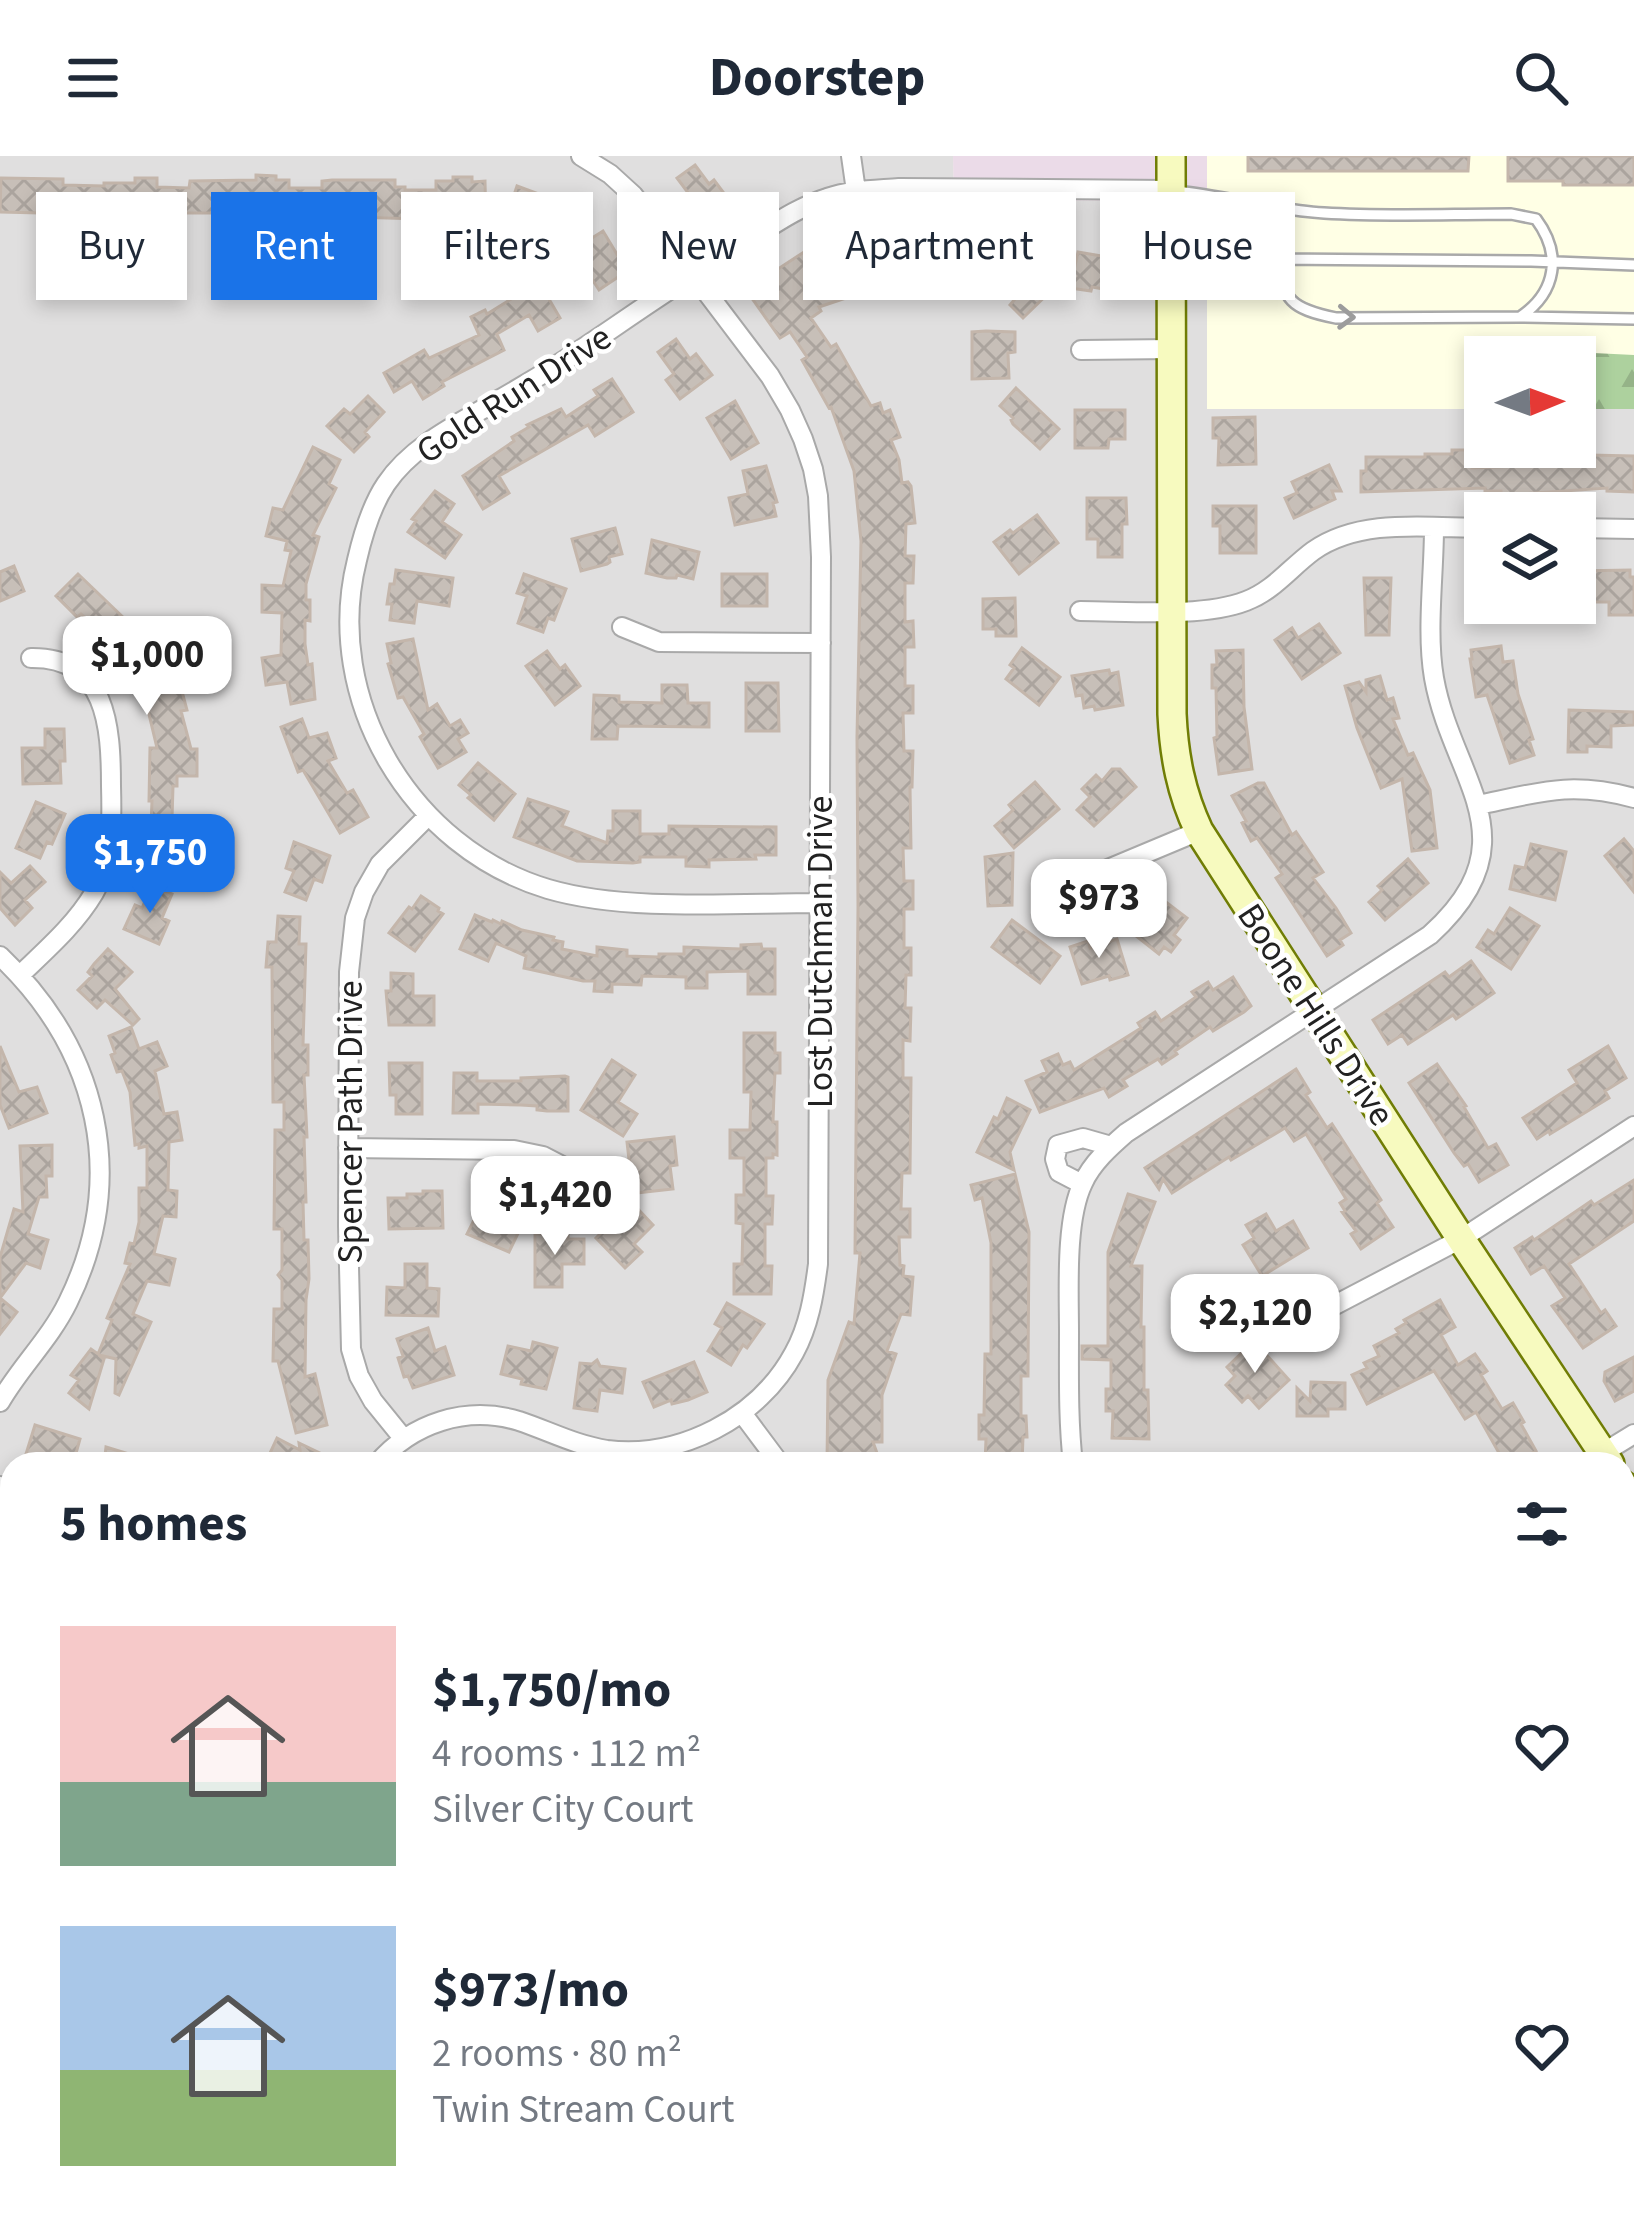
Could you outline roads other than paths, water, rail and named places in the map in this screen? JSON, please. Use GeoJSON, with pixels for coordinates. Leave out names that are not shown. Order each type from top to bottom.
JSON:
{"type":"FeatureCollection","features":[{"type":"Feature","properties":{"kind":"street","name":"Lost Dutchman Drive"},"geometry":{"type":"LineString","coordinates":[[581,156],[630,192]]}},
{"type":"Feature","properties":{"kind":"street"},"geometry":{"type":"LineString","coordinates":[[851,156],[856,191]]}},
{"type":"Feature","properties":{"kind":"street","name":"Boone Hills Drive"},"geometry":{"type":"LineString","coordinates":[[1171,156],[1173,744],[1186,803],[1199,831],[1594,1452]]}},
{"type":"Feature","properties":{"kind":"street","name":"Gold Run Drive"},"geometry":{"type":"LineString","coordinates":[[779,221],[827,198],[856,191],[1171,190]]}},
{"type":"Feature","properties":{"kind":"street","name":"Gold Run Drive"},"geometry":{"type":"LineString","coordinates":[[654,300],[424,445],[386,483],[353,574],[350,649],[355,681],[379,748],[428,818],[511,875],[589,898],[819,903]]}},
{"type":"Feature","properties":{"kind":"street","name":"Lost Dutchman Drive"},"geometry":{"type":"LineString","coordinates":[[389,1452],[427,1425],[474,1415],[516,1420],[582,1445],[633,1451],[686,1442],[742,1413],[779,1376],[795,1352],[814,1298],[818,1264],[818,496],[803,439],[770,376],[712,300]]}},
{"type":"Feature","properties":{"kind":"street"},"geometry":{"type":"LineString","coordinates":[[1082,350],[1172,349]]}},
{"type":"Feature","properties":{"kind":"street"},"geometry":{"type":"LineString","coordinates":[[1072,1452],[1069,1270],[1082,1184],[1111,1147],[1150,1116],[1430,935],[1463,900],[1476,874],[1482,827],[1479,805],[1433,671],[1434,528]]}},
{"type":"Feature","properties":{"kind":"street"},"geometry":{"type":"LineString","coordinates":[[1080,611],[1209,610],[1249,601],[1267,591],[1334,539],[1364,530],[1464,528]]}},
{"type":"Feature","properties":{"kind":"street"},"geometry":{"type":"LineString","coordinates":[[1596,528],[1634,529]]}},
{"type":"Feature","properties":{"kind":"street"},"geometry":{"type":"LineString","coordinates":[[622,627],[659,642],[821,643]]}},
{"type":"Feature","properties":{"kind":"street"},"geometry":{"type":"LineString","coordinates":[[20,975],[72,923],[94,893],[105,869],[112,815],[108,721],[100,699],[65,662],[31,658]]}},
{"type":"Feature","properties":{"kind":"street"},"geometry":{"type":"LineString","coordinates":[[1479,805],[1578,787],[1632,794]]}},
{"type":"Feature","properties":{"kind":"street","name":"Spencer Path Drive"},"geometry":{"type":"LineString","coordinates":[[403,1438],[373,1401],[351,1349],[349,972],[355,917],[364,892],[380,865],[428,818]]}},
{"type":"Feature","properties":{"kind":"street"},"geometry":{"type":"LineString","coordinates":[[1077,882],[1199,831]]}},
{"type":"Feature","properties":{"kind":"street"},"geometry":{"type":"LineString","coordinates":[[0,956],[62,1030],[79,1066],[93,1106],[100,1175],[91,1242],[67,1305],[0,1402]]}},
{"type":"Feature","properties":{"kind":"street"},"geometry":{"type":"LineString","coordinates":[[1314,1316],[1461,1239],[1634,1126]]}},
{"type":"Feature","properties":{"kind":"street"},"geometry":{"type":"LineString","coordinates":[[1082,1184],[1059,1172],[1054,1159],[1058,1144],[1083,1138],[1111,1147]]}},
{"type":"Feature","properties":{"kind":"street"},"geometry":{"type":"LineString","coordinates":[[348,1148],[514,1150],[543,1156],[572,1171]]}},
{"type":"Feature","properties":{"kind":"street"},"geometry":{"type":"LineString","coordinates":[[742,1413],[772,1452]]}},
{"type":"Feature","properties":{"kind":"street"},"geometry":{"type":"LineString","coordinates":[[1610,1452],[1634,1434]]}},
{"type":"Feature","properties":{"kind":"lane"},"geometry":{"type":"LineString","coordinates":[[1171,190],[1188,192]]}},
{"type":"Feature","properties":{"kind":"lane"},"geometry":{"type":"LineString","coordinates":[[1295,210],[1511,214],[1536,219],[1548,235],[1552,278],[1534,307],[1520,316]]}},
{"type":"Feature","properties":{"kind":"lane"},"geometry":{"type":"LineString","coordinates":[[1295,259],[1634,265]]}},
{"type":"Feature","properties":{"kind":"lane"},"geometry":{"type":"LineString","coordinates":[[1290,300],[1310,313],[1336,318],[1634,319]]}}]}
